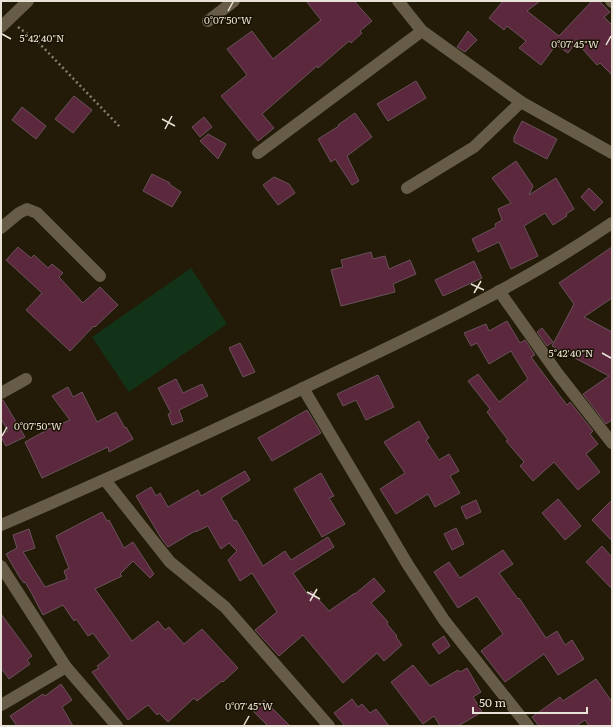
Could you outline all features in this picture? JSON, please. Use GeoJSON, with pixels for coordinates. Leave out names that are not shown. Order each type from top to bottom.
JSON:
{"type":"FeatureCollection","features":[{"type":"Feature","properties":{"kind":"street"},"geometry":{"type":"LineString","coordinates":[[3,20],[28,1]]}},
{"type":"Feature","properties":{"kind":"street"},"geometry":{"type":"LineString","coordinates":[[208,21],[234,1]]}},
{"type":"Feature","properties":{"kind":"street"},"geometry":{"type":"LineString","coordinates":[[398,1],[422,31],[521,102],[612,154]]}},
{"type":"Feature","properties":{"kind":"street"},"geometry":{"type":"LineString","coordinates":[[258,153],[422,31]]}},
{"type":"Feature","properties":{"kind":"street"},"geometry":{"type":"LineString","coordinates":[[407,188],[474,147],[521,102]]}},
{"type":"Feature","properties":{"kind":"street"},"geometry":{"type":"LineString","coordinates":[[1,228],[19,213],[27,210],[37,214],[100,276]]}},
{"type":"Feature","properties":{"kind":"street"},"geometry":{"type":"LineString","coordinates":[[1,525],[105,480],[393,345],[499,291],[577,247],[612,223]]}},
{"type":"Feature","properties":{"kind":"street"},"geometry":{"type":"LineString","coordinates":[[499,291],[558,374],[612,443]]}},
{"type":"Feature","properties":{"kind":"street"},"geometry":{"type":"LineString","coordinates":[[1,393],[26,378]]}},
{"type":"Feature","properties":{"kind":"street"},"geometry":{"type":"LineString","coordinates":[[303,388],[408,565],[440,614],[528,726]]}},
{"type":"Feature","properties":{"kind":"street"},"geometry":{"type":"LineString","coordinates":[[105,480],[170,562],[225,607],[329,726]]}},
{"type":"Feature","properties":{"kind":"street"},"geometry":{"type":"LineString","coordinates":[[1,566],[66,667],[117,726]]}},
{"type":"Feature","properties":{"kind":"street"},"geometry":{"type":"LineString","coordinates":[[1,705],[66,667]]}},
{"type":"Feature","properties":{"kind":"path"},"geometry":{"type":"LineString","coordinates":[[3,20],[37,41],[120,127]]}},
{"type":"Feature","properties":{"kind":"green space"},"geometry":{"type":"Polygon","coordinates":[[[191,268],[227,324],[129,392],[92,337],[191,268]]]}},
{"type":"Feature","properties":{"kind":"building"},"geometry":{"type":"Polygon","coordinates":[[[306,1],[354,1],[372,21],[360,31],[362,33],[351,43],[349,41],[318,68],[317,66],[262,114],[274,128],[258,141],[221,96],[247,75],[227,49],[252,31],[273,59],[321,20],[306,1]]]}},
{"type":"Feature","properties":{"kind":"building"},"geometry":{"type":"Polygon","coordinates":[[[503,1],[540,1],[527,11],[559,36],[592,1],[599,1],[610,12],[604,17],[612,25],[612,75],[600,63],[597,65],[576,42],[568,53],[556,45],[541,65],[519,48],[526,41],[507,26],[504,30],[489,18],[503,1]]]}},
{"type":"Feature","properties":{"kind":"building"},"geometry":{"type":"Polygon","coordinates":[[[468,31],[477,40],[465,52],[457,47],[468,31]]]}},
{"type":"Feature","properties":{"kind":"building"},"geometry":{"type":"Polygon","coordinates":[[[416,81],[426,98],[388,121],[377,104],[416,81]]]}},
{"type":"Feature","properties":{"kind":"building"},"geometry":{"type":"Polygon","coordinates":[[[74,96],[92,110],[73,133],[55,119],[74,96]]]}},
{"type":"Feature","properties":{"kind":"building"},"geometry":{"type":"Polygon","coordinates":[[[22,107],[46,126],[36,139],[12,120],[22,107]]]}},
{"type":"Feature","properties":{"kind":"building"},"geometry":{"type":"Polygon","coordinates":[[[355,113],[372,137],[347,156],[359,181],[352,185],[335,159],[331,162],[318,139],[339,126],[338,125],[355,113]]]}},
{"type":"Feature","properties":{"kind":"building"},"geometry":{"type":"Polygon","coordinates":[[[204,117],[212,127],[200,137],[192,127],[204,117]]]}},
{"type":"Feature","properties":{"kind":"building"},"geometry":{"type":"Polygon","coordinates":[[[522,121],[557,139],[547,159],[514,142],[514,137],[522,121]]]}},
{"type":"Feature","properties":{"kind":"building"},"geometry":{"type":"Polygon","coordinates":[[[208,134],[226,144],[218,159],[200,141],[208,134]]]}},
{"type":"Feature","properties":{"kind":"building"},"geometry":{"type":"Polygon","coordinates":[[[516,161],[533,186],[529,195],[556,178],[574,209],[566,214],[567,216],[553,225],[545,213],[524,226],[538,256],[511,269],[499,242],[478,252],[472,239],[496,227],[495,224],[502,220],[498,209],[511,203],[492,178],[516,161]]]}},
{"type":"Feature","properties":{"kind":"building"},"geometry":{"type":"Polygon","coordinates":[[[152,174],[170,183],[169,184],[181,192],[172,207],[143,191],[152,174]]]}},
{"type":"Feature","properties":{"kind":"building"},"geometry":{"type":"Polygon","coordinates":[[[274,177],[289,184],[295,193],[278,205],[263,185],[274,177]]]}},
{"type":"Feature","properties":{"kind":"building"},"geometry":{"type":"Polygon","coordinates":[[[589,188],[603,202],[594,211],[581,197],[589,188]]]}},
{"type":"Feature","properties":{"kind":"building"},"geometry":{"type":"Polygon","coordinates":[[[18,247],[31,258],[34,255],[48,268],[52,264],[63,273],[59,277],[83,303],[100,287],[118,305],[95,327],[94,326],[70,351],[26,310],[42,293],[6,260],[18,247]]]}},
{"type":"Feature","properties":{"kind":"building"},"geometry":{"type":"Polygon","coordinates":[[[612,247],[612,298],[584,317],[612,332],[612,420],[606,424],[583,394],[609,376],[552,346],[574,304],[559,283],[612,247]]]}},
{"type":"Feature","properties":{"kind":"building"},"geometry":{"type":"Polygon","coordinates":[[[371,252],[373,259],[385,256],[389,269],[410,260],[416,274],[393,284],[395,292],[341,306],[331,270],[343,267],[341,260],[371,252]]]}},
{"type":"Feature","properties":{"kind":"building"},"geometry":{"type":"Polygon","coordinates":[[[474,261],[482,278],[443,296],[435,280],[474,261]]]}},
{"type":"Feature","properties":{"kind":"building"},"geometry":{"type":"Polygon","coordinates":[[[507,321],[520,343],[525,340],[535,355],[531,357],[567,405],[570,402],[593,431],[590,434],[598,444],[586,454],[600,472],[578,490],[554,462],[533,481],[520,466],[524,462],[506,441],[508,440],[487,412],[490,409],[468,381],[478,374],[499,402],[528,379],[511,351],[489,364],[477,343],[471,346],[464,333],[486,324],[489,331],[507,321]]]}},
{"type":"Feature","properties":{"kind":"building"},"geometry":{"type":"Polygon","coordinates":[[[542,328],[553,342],[547,346],[537,332],[542,328]]]}},
{"type":"Feature","properties":{"kind":"building"},"geometry":{"type":"Polygon","coordinates":[[[240,343],[255,372],[243,377],[229,348],[240,343]]]}},
{"type":"Feature","properties":{"kind":"building"},"geometry":{"type":"Polygon","coordinates":[[[378,375],[394,407],[366,420],[356,400],[343,406],[337,394],[378,375]]]}},
{"type":"Feature","properties":{"kind":"building"},"geometry":{"type":"Polygon","coordinates":[[[176,379],[183,393],[202,384],[208,396],[179,410],[183,421],[172,425],[168,414],[171,413],[158,388],[176,379]]]}},
{"type":"Feature","properties":{"kind":"building"},"geometry":{"type":"Polygon","coordinates":[[[68,387],[73,397],[82,392],[97,422],[116,412],[133,439],[109,452],[108,447],[42,478],[25,442],[70,420],[52,396],[68,387]]]}},
{"type":"Feature","properties":{"kind":"building"},"geometry":{"type":"Polygon","coordinates":[[[1,400],[3,400],[25,437],[6,446],[1,437],[1,434],[8,431],[1,419],[1,400]]]}},
{"type":"Feature","properties":{"kind":"building"},"geometry":{"type":"Polygon","coordinates":[[[307,410],[321,433],[272,461],[258,438],[307,410]]]}},
{"type":"Feature","properties":{"kind":"building"},"geometry":{"type":"Polygon","coordinates":[[[419,421],[429,438],[426,440],[439,460],[449,454],[459,471],[450,476],[460,493],[435,507],[428,494],[396,514],[380,489],[405,473],[384,442],[419,421]]]}},
{"type":"Feature","properties":{"kind":"building"},"geometry":{"type":"Polygon","coordinates":[[[245,471],[250,480],[221,498],[234,521],[236,520],[263,566],[285,551],[291,560],[328,537],[334,547],[293,573],[308,595],[311,591],[329,611],[355,594],[374,578],[385,591],[371,603],[388,622],[387,624],[402,645],[384,661],[377,653],[343,683],[303,635],[279,656],[255,630],[277,612],[252,573],[240,581],[228,560],[237,551],[229,543],[221,549],[208,526],[195,531],[168,547],[136,496],[151,487],[156,496],[160,493],[168,507],[198,490],[201,496],[245,471]]]}},
{"type":"Feature","properties":{"kind":"building"},"geometry":{"type":"Polygon","coordinates":[[[321,473],[334,496],[329,498],[345,524],[322,537],[294,489],[321,473]]]}},
{"type":"Feature","properties":{"kind":"building"},"geometry":{"type":"Polygon","coordinates":[[[558,499],[581,526],[565,540],[542,513],[558,499]]]}},
{"type":"Feature","properties":{"kind":"building"},"geometry":{"type":"Polygon","coordinates":[[[476,500],[481,512],[466,519],[461,507],[476,500]]]}},
{"type":"Feature","properties":{"kind":"building"},"geometry":{"type":"Polygon","coordinates":[[[612,500],[612,541],[592,520],[612,500]]]}},
{"type":"Feature","properties":{"kind":"building"},"geometry":{"type":"Polygon","coordinates":[[[102,512],[107,521],[109,520],[124,548],[133,542],[154,574],[150,578],[133,561],[120,574],[122,576],[95,589],[132,641],[158,621],[165,630],[169,627],[184,644],[202,629],[238,668],[223,682],[222,681],[197,701],[194,698],[168,722],[159,713],[157,715],[148,705],[128,720],[92,672],[99,668],[97,666],[110,656],[93,633],[88,636],[76,619],[74,621],[63,605],[43,615],[25,582],[24,583],[20,578],[6,554],[17,548],[13,535],[29,529],[35,548],[23,552],[45,587],[67,579],[64,571],[69,568],[56,536],[102,512]]]}},
{"type":"Feature","properties":{"kind":"building"},"geometry":{"type":"Polygon","coordinates":[[[456,528],[464,544],[452,550],[444,534],[456,528]]]}},
{"type":"Feature","properties":{"kind":"building"},"geometry":{"type":"Polygon","coordinates":[[[602,546],[612,557],[612,589],[586,562],[602,546]]]}},
{"type":"Feature","properties":{"kind":"building"},"geometry":{"type":"Polygon","coordinates":[[[503,550],[513,564],[499,573],[518,599],[519,598],[546,638],[557,631],[565,645],[572,640],[584,659],[558,675],[544,654],[505,682],[481,651],[503,634],[477,596],[458,608],[434,572],[449,562],[460,578],[503,550]]]}},
{"type":"Feature","properties":{"kind":"building"},"geometry":{"type":"Polygon","coordinates":[[[1,614],[32,656],[27,660],[30,664],[9,679],[1,668],[1,614]]]}},
{"type":"Feature","properties":{"kind":"building"},"geometry":{"type":"Polygon","coordinates":[[[444,636],[450,646],[439,654],[432,644],[444,636]]]}},
{"type":"Feature","properties":{"kind":"building"},"geometry":{"type":"Polygon","coordinates":[[[413,665],[430,686],[458,670],[460,672],[467,668],[481,692],[473,697],[482,712],[458,726],[440,726],[434,716],[423,724],[391,682],[413,665]]]}},
{"type":"Feature","properties":{"kind":"building"},"geometry":{"type":"Polygon","coordinates":[[[596,679],[612,702],[612,726],[589,726],[585,720],[576,726],[539,726],[532,717],[560,697],[563,701],[596,679]]]}},
{"type":"Feature","properties":{"kind":"building"},"geometry":{"type":"Polygon","coordinates":[[[61,684],[72,700],[62,707],[73,726],[17,726],[10,716],[43,694],[45,696],[61,684]]]}},
{"type":"Feature","properties":{"kind":"building"},"geometry":{"type":"Polygon","coordinates":[[[352,699],[358,707],[362,704],[370,713],[376,709],[389,726],[345,726],[334,713],[352,699]]]}},
{"type":"Feature","properties":{"kind":"building"},"geometry":{"type":"Polygon","coordinates":[[[264,700],[290,726],[268,726],[253,711],[264,700]]]}}]}
